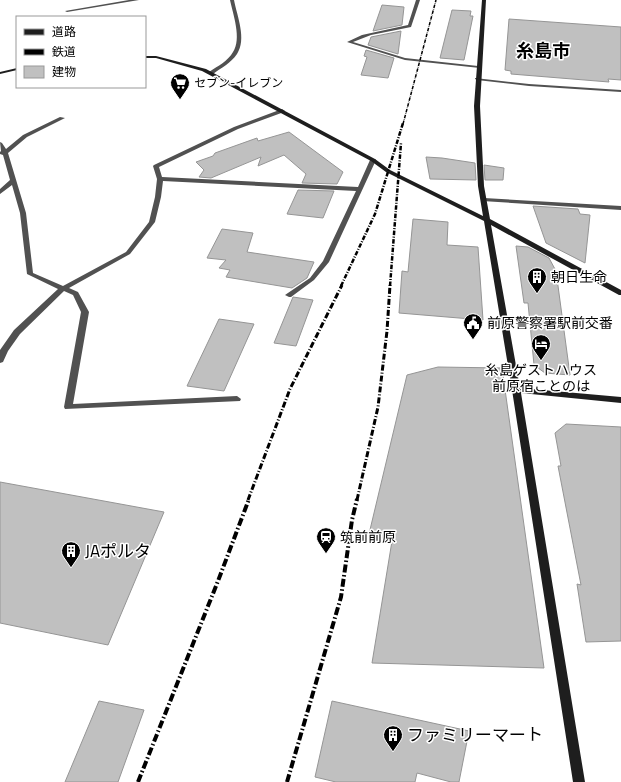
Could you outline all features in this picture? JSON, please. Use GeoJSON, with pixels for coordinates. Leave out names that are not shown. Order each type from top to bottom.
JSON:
{"type":"FeatureCollection","features":[{"type":"Feature","properties":{"kind":"street"},"geometry":{"type":"LineString","coordinates":[[68,11],[137,0]]}},
{"type":"Feature","properties":{"kind":"street"},"geometry":{"type":"LineString","coordinates":[[211,73],[238,50],[240,42],[232,0]]}},
{"type":"Feature","properties":{"kind":"street"},"geometry":{"type":"LineString","coordinates":[[418,0],[410,26],[348,42],[405,59],[478,67]]}},
{"type":"Feature","properties":{"kind":"street"},"geometry":{"type":"LineString","coordinates":[[484,0],[477,79],[481,186],[516,390],[579,782]]}},
{"type":"Feature","properties":{"kind":"street"},"geometry":{"type":"LineString","coordinates":[[146,57],[156,58],[211,73],[373,160],[388,171],[487,220],[621,293]]}},
{"type":"Feature","properties":{"kind":"street"},"geometry":{"type":"LineString","coordinates":[[0,73],[16,69]]}},
{"type":"Feature","properties":{"kind":"street"},"geometry":{"type":"LineString","coordinates":[[477,79],[529,85],[621,91]]}},
{"type":"Feature","properties":{"kind":"street"},"geometry":{"type":"LineString","coordinates":[[0,360],[4,350],[17,332],[62,289],[128,253],[152,222],[158,197],[160,179],[156,166],[236,128],[282,111]]}},
{"type":"Feature","properties":{"kind":"street"},"geometry":{"type":"LineString","coordinates":[[3,153],[25,136],[62,118]]}},
{"type":"Feature","properties":{"kind":"street"},"geometry":{"type":"LineString","coordinates":[[0,144],[14,180],[23,213],[30,274],[76,294],[85,312],[68,407],[237,398]]}},
{"type":"Feature","properties":{"kind":"street"},"geometry":{"type":"LineString","coordinates":[[290,295],[312,279],[326,262],[373,160]]}},
{"type":"Feature","properties":{"kind":"street"},"geometry":{"type":"LineString","coordinates":[[160,179],[360,189]]}},
{"type":"Feature","properties":{"kind":"street"},"geometry":{"type":"LineString","coordinates":[[0,192],[14,180]]}},
{"type":"Feature","properties":{"kind":"street"},"geometry":{"type":"LineString","coordinates":[[484,200],[621,208]]}},
{"type":"Feature","properties":{"kind":"street"},"geometry":{"type":"LineString","coordinates":[[516,390],[621,400]]}},
{"type":"Feature","properties":{"kind":"building"},"geometry":{"type":"Polygon","coordinates":[[[382,5],[404,7],[402,25],[373,31],[382,5]]]}},
{"type":"Feature","properties":{"kind":"building"},"geometry":{"type":"Polygon","coordinates":[[[452,10],[471,11],[470,16],[473,16],[464,60],[440,58],[452,10]]]}},
{"type":"Feature","properties":{"kind":"building"},"geometry":{"type":"Polygon","coordinates":[[[509,19],[621,27],[621,80],[608,79],[609,82],[511,74],[511,71],[505,70],[509,19]]]}},
{"type":"Feature","properties":{"kind":"building"},"geometry":{"type":"Polygon","coordinates":[[[401,31],[398,54],[368,45],[371,37],[401,31]]]}},
{"type":"Feature","properties":{"kind":"building"},"geometry":{"type":"Polygon","coordinates":[[[366,50],[394,58],[388,78],[361,75],[367,57],[364,56],[366,50]]]}},
{"type":"Feature","properties":{"kind":"building"},"geometry":{"type":"Polygon","coordinates":[[[289,132],[343,172],[337,184],[302,183],[306,174],[284,155],[258,166],[261,157],[211,178],[199,177],[204,170],[196,162],[213,156],[215,153],[257,138],[258,141],[289,132]]]}},
{"type":"Feature","properties":{"kind":"building"},"geometry":{"type":"Polygon","coordinates":[[[426,157],[475,163],[476,180],[430,179],[426,157]]]}},
{"type":"Feature","properties":{"kind":"building"},"geometry":{"type":"Polygon","coordinates":[[[484,165],[504,168],[503,180],[485,180],[484,165]]]}},
{"type":"Feature","properties":{"kind":"building"},"geometry":{"type":"Polygon","coordinates":[[[298,190],[334,191],[323,218],[287,214],[298,190]]]}},
{"type":"Feature","properties":{"kind":"building"},"geometry":{"type":"Polygon","coordinates":[[[533,206],[578,209],[580,214],[590,215],[585,263],[546,243],[533,206]]]}},
{"type":"Feature","properties":{"kind":"building"},"geometry":{"type":"Polygon","coordinates":[[[413,219],[448,222],[447,245],[478,247],[483,320],[399,313],[402,271],[408,272],[413,219]]]}},
{"type":"Feature","properties":{"kind":"building"},"geometry":{"type":"Polygon","coordinates":[[[222,229],[253,233],[247,252],[314,262],[307,278],[292,288],[226,277],[230,270],[219,268],[226,260],[207,258],[222,229]]]}},
{"type":"Feature","properties":{"kind":"building"},"geometry":{"type":"Polygon","coordinates":[[[516,246],[528,247],[549,258],[556,271],[570,375],[545,373],[534,365],[528,303],[524,303],[516,246]]]}},
{"type":"Feature","properties":{"kind":"building"},"geometry":{"type":"Polygon","coordinates":[[[293,297],[313,300],[296,346],[274,343],[293,297]]]}},
{"type":"Feature","properties":{"kind":"building"},"geometry":{"type":"Polygon","coordinates":[[[219,319],[254,324],[224,391],[187,386],[219,319]]]}},
{"type":"Feature","properties":{"kind":"building"},"geometry":{"type":"Polygon","coordinates":[[[438,367],[502,368],[544,668],[372,663],[392,541],[369,534],[407,375],[438,367]]]}},
{"type":"Feature","properties":{"kind":"building"},"geometry":{"type":"Polygon","coordinates":[[[566,424],[621,427],[621,641],[586,642],[577,584],[581,585],[558,466],[561,466],[555,433],[566,424]]]}},
{"type":"Feature","properties":{"kind":"building","name":"JAポルタ"},"geometry":{"type":"Polygon","coordinates":[[[0,482],[164,512],[108,645],[0,623],[0,482]]]}},
{"type":"Feature","properties":{"kind":"building"},"geometry":{"type":"Polygon","coordinates":[[[99,701],[144,710],[118,782],[65,782],[99,701]]]}},
{"type":"Feature","properties":{"kind":"building","name":"ファミリーマート"},"geometry":{"type":"Polygon","coordinates":[[[332,701],[469,731],[459,782],[451,782],[417,773],[415,782],[336,782],[315,777],[332,701]]]}},
{"type":"Feature","properties":{"kind":"railway"},"geometry":{"type":"LineString","coordinates":[[403,124],[436,0]]}},
{"type":"Feature","properties":{"kind":"railway"},"geometry":{"type":"LineString","coordinates":[[341,286],[375,214],[403,123]]}},
{"type":"Feature","properties":{"kind":"railway"},"geometry":{"type":"LineString","coordinates":[[390,286],[401,143]]}},
{"type":"Feature","properties":{"kind":"railway"},"geometry":{"type":"LineString","coordinates":[[248,500],[290,389],[342,285]]}},
{"type":"Feature","properties":{"kind":"railway"},"geometry":{"type":"LineString","coordinates":[[357,500],[378,407],[387,331],[390,285]]}},
{"type":"Feature","properties":{"kind":"railway"},"geometry":{"type":"LineString","coordinates":[[138,782],[249,499]]}},
{"type":"Feature","properties":{"kind":"railway"},"geometry":{"type":"LineString","coordinates":[[287,782],[341,597],[352,520],[357,499]]}},
{"type":"Feature","properties":{"kind":"place","name":"セブン-イレブン"},"geometry":{"type":"Point","coordinates":[180,100]}},
{"type":"Feature","properties":{"kind":"place","name":"朝日生命"},"geometry":{"type":"Point","coordinates":[537,294]}},
{"type":"Feature","properties":{"kind":"place","name":"前原警察署駅前交番"},"geometry":{"type":"Point","coordinates":[473,340]}},
{"type":"Feature","properties":{"kind":"place","name":"糸島ゲストハウス 前原宿ことのは"},"geometry":{"type":"Point","coordinates":[541,361]}},
{"type":"Feature","properties":{"kind":"place","name":"筑前前原"},"geometry":{"type":"Point","coordinates":[326,554]}},
{"type":"Feature","properties":{"kind":"place","name":"JAポルタ"},"geometry":{"type":"Point","coordinates":[71,568]}},
{"type":"Feature","properties":{"kind":"place","name":"ファミリーマート"},"geometry":{"type":"Point","coordinates":[393,752]}},
{"type":"Feature","properties":{"kind":"district","name":"糸島市"},"geometry":{"type":"Point","coordinates":[543,51]}}]}
